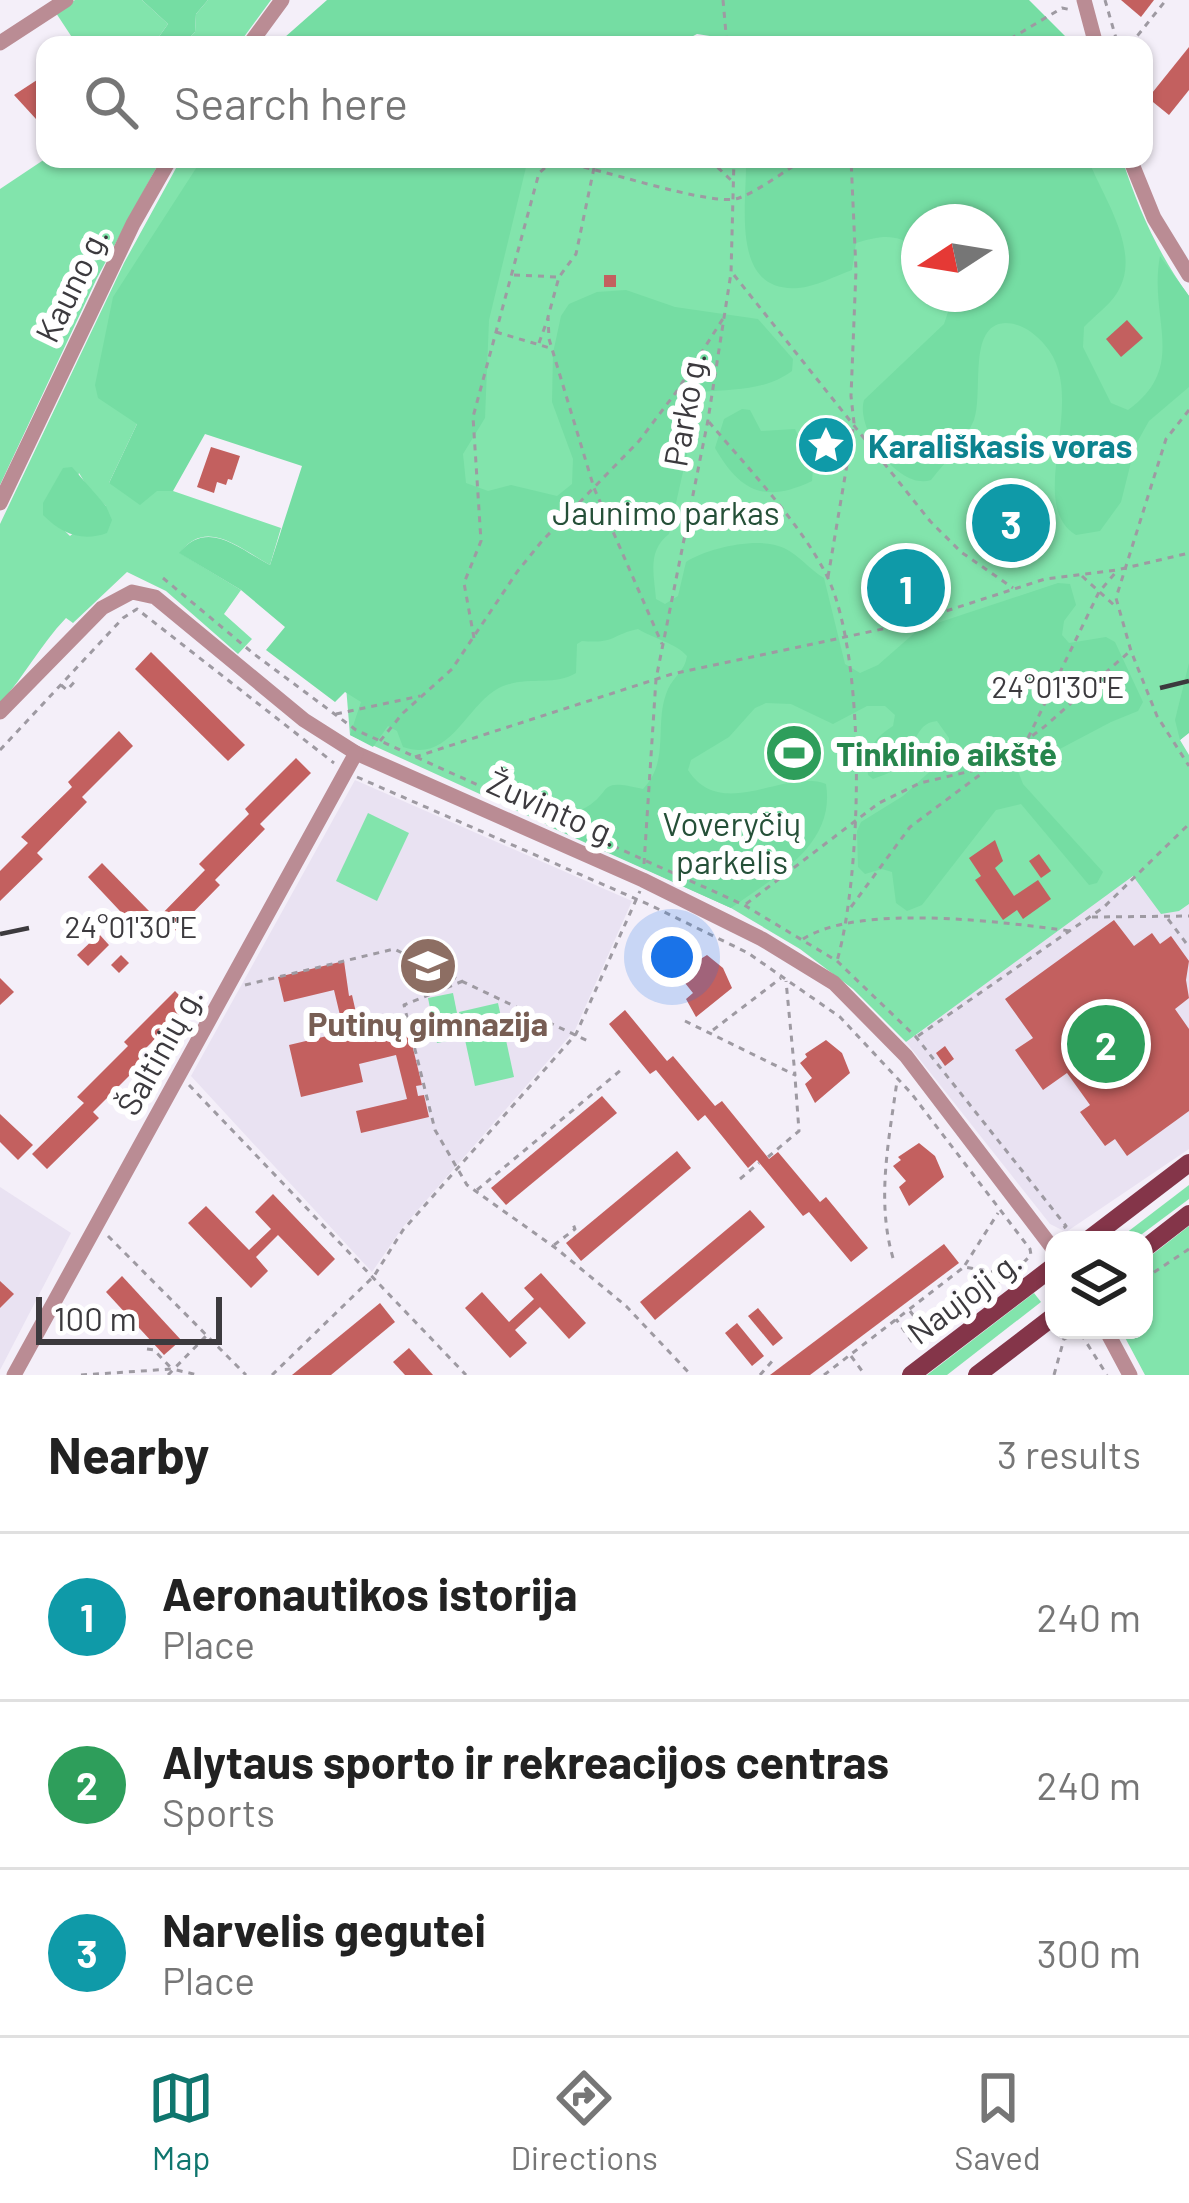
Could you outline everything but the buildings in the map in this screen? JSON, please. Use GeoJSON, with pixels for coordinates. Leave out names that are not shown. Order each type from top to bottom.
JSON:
{"type":"FeatureCollection","features":[{"type":"Feature","properties":{"kind":"main road"},"geometry":{"type":"LineString","coordinates":[[1100,1231],[1189,1163]]}},
{"type":"Feature","properties":{"kind":"main road"},"geometry":{"type":"LineString","coordinates":[[1153,1242],[1189,1214]]}},
{"type":"Feature","properties":{"kind":"main road","name":"Naujoji g."},"geometry":{"type":"LineString","coordinates":[[911,1375],[1045,1272]]}},
{"type":"Feature","properties":{"kind":"main road"},"geometry":{"type":"LineString","coordinates":[[977,1375],[1045,1323]]}},
{"type":"Feature","properties":{"kind":"street"},"geometry":{"type":"LineString","coordinates":[[0,43],[66,0]]}},
{"type":"Feature","properties":{"kind":"street"},"geometry":{"type":"LineString","coordinates":[[256,36],[282,0]]}},
{"type":"Feature","properties":{"kind":"street"},"geometry":{"type":"LineString","coordinates":[[1084,4],[1093,36]]}},
{"type":"Feature","properties":{"kind":"street","name":"Kauno g."},"geometry":{"type":"LineString","coordinates":[[0,503],[133,224],[165,168]]}},
{"type":"Feature","properties":{"kind":"street"},"geometry":{"type":"LineString","coordinates":[[1134,168],[1154,218],[1189,274]]}},
{"type":"Feature","properties":{"kind":"street","name":"Žuvinto g."},"geometry":{"type":"LineString","coordinates":[[0,712],[119,595],[132,592],[155,597],[289,708],[364,757],[643,880],[762,939],[835,983],[867,1012],[952,1114],[1045,1238]]}},
{"type":"Feature","properties":{"kind":"street","name":"Šaltinių g."},"geometry":{"type":"LineString","coordinates":[[14,1375],[347,772],[364,757]]}},
{"type":"Feature","properties":{"kind":"street"},"geometry":{"type":"LineString","coordinates":[[1111,1339],[1130,1375]]}},
{"type":"Feature","properties":{"kind":"path"},"geometry":{"type":"LineString","coordinates":[[723,0],[726,36]]}},
{"type":"Feature","properties":{"kind":"path"},"geometry":{"type":"LineString","coordinates":[[1106,0],[1116,36]]}},
{"type":"Feature","properties":{"kind":"path"},"geometry":{"type":"LineString","coordinates":[[1137,36],[1166,0]]}},
{"type":"Feature","properties":{"kind":"path"},"geometry":{"type":"LineString","coordinates":[[1015,36],[1062,8],[1076,11],[1084,4]]}},
{"type":"Feature","properties":{"kind":"path"},"geometry":{"type":"LineString","coordinates":[[473,638],[464,583],[481,541],[472,417],[539,173],[545,168]]}},
{"type":"Feature","properties":{"kind":"path"},"geometry":{"type":"LineString","coordinates":[[538,345],[559,278],[576,254],[594,168],[675,191],[735,200],[790,168]]}},
{"type":"Feature","properties":{"kind":"path"},"geometry":{"type":"LineString","coordinates":[[719,168],[736,184]]}},
{"type":"Feature","properties":{"kind":"path","name":"Parko g."},"geometry":{"type":"LineString","coordinates":[[272,1375],[374,1276],[404,1230],[576,1034],[638,900],[656,679],[708,420],[731,273],[735,168]]}},
{"type":"Feature","properties":{"kind":"path"},"geometry":{"type":"LineString","coordinates":[[828,578],[854,423],[856,270],[850,168]]}},
{"type":"Feature","properties":{"kind":"path"},"geometry":{"type":"LineString","coordinates":[[731,273],[948,539],[1015,590]]}},
{"type":"Feature","properties":{"kind":"path"},"geometry":{"type":"LineString","coordinates":[[512,275],[559,278]]}},
{"type":"Feature","properties":{"kind":"path"},"geometry":{"type":"LineString","coordinates":[[364,757],[452,669],[517,572],[652,424],[724,315]]}},
{"type":"Feature","properties":{"kind":"path"},"geometry":{"type":"LineString","coordinates":[[548,317],[551,349],[593,488],[663,645]]}},
{"type":"Feature","properties":{"kind":"path"},"geometry":{"type":"LineString","coordinates":[[495,332],[551,349]]}},
{"type":"Feature","properties":{"kind":"path"},"geometry":{"type":"LineString","coordinates":[[1189,410],[1166,439],[1118,584],[1118,609],[1131,651],[1157,716],[1189,766]]}},
{"type":"Feature","properties":{"kind":"path"},"geometry":{"type":"LineString","coordinates":[[708,420],[766,490],[828,578],[843,638],[857,761],[850,908],[836,961]]}},
{"type":"Feature","properties":{"kind":"path"},"geometry":{"type":"LineString","coordinates":[[412,758],[656,679],[906,624],[1045,579],[1117,570],[1189,553]]}},
{"type":"Feature","properties":{"kind":"path"},"geometry":{"type":"LineString","coordinates":[[1028,739],[1100,592],[1117,570]]}},
{"type":"Feature","properties":{"kind":"path"},"geometry":{"type":"LineString","coordinates":[[1081,575],[1118,609]]}},
{"type":"Feature","properties":{"kind":"path"},"geometry":{"type":"LineString","coordinates":[[163,578],[254,654]]}},
{"type":"Feature","properties":{"kind":"path"},"geometry":{"type":"LineString","coordinates":[[0,750],[130,610],[145,612],[218,676],[347,772],[748,953],[840,1017],[897,1079],[1030,1249],[1031,1256],[913,1343],[896,1319]]}},
{"type":"Feature","properties":{"kind":"path"},"geometry":{"type":"LineString","coordinates":[[850,908],[910,827],[1028,739],[1131,651]]}},
{"type":"Feature","properties":{"kind":"path"},"geometry":{"type":"LineString","coordinates":[[60,684],[67,690],[76,680]]}},
{"type":"Feature","properties":{"kind":"path"},"geometry":{"type":"LineString","coordinates":[[333,715],[422,696]]}},
{"type":"Feature","properties":{"kind":"path"},"geometry":{"type":"LineString","coordinates":[[744,905],[879,802],[920,783],[988,768]]}},
{"type":"Feature","properties":{"kind":"path"},"geometry":{"type":"LineString","coordinates":[[916,1037],[1090,916],[1189,824]]}},
{"type":"Feature","properties":{"kind":"path"},"geometry":{"type":"LineString","coordinates":[[1090,916],[1189,916]]}},
{"type":"Feature","properties":{"kind":"path"},"geometry":{"type":"LineString","coordinates":[[1166,916],[1189,946]]}},
{"type":"Feature","properties":{"kind":"path"},"geometry":{"type":"LineString","coordinates":[[801,940],[822,928],[848,923],[923,918],[1070,931]]}},
{"type":"Feature","properties":{"kind":"path"},"geometry":{"type":"LineString","coordinates":[[229,984],[243,986],[388,950],[590,1042]]}},
{"type":"Feature","properties":{"kind":"path"},"geometry":{"type":"LineString","coordinates":[[711,1031],[784,978]]}},
{"type":"Feature","properties":{"kind":"path"},"geometry":{"type":"LineString","coordinates":[[768,1157],[799,1131],[784,978]]}},
{"type":"Feature","properties":{"kind":"path"},"geometry":{"type":"LineString","coordinates":[[463,981],[404,1004],[435,1130],[467,1185],[626,1306],[691,1375]]}},
{"type":"Feature","properties":{"kind":"path"},"geometry":{"type":"LineString","coordinates":[[685,1021],[795,1075]]}},
{"type":"Feature","properties":{"kind":"path"},"geometry":{"type":"LineString","coordinates":[[476,1191],[621,1070]]}},
{"type":"Feature","properties":{"kind":"path"},"geometry":{"type":"LineString","coordinates":[[179,1075],[466,1375]]}},
{"type":"Feature","properties":{"kind":"path"},"geometry":{"type":"LineString","coordinates":[[893,1258],[884,1229],[885,1177],[897,1079]]}},
{"type":"Feature","properties":{"kind":"path"},"geometry":{"type":"LineString","coordinates":[[740,1179],[760,1163]]}},
{"type":"Feature","properties":{"kind":"path"},"geometry":{"type":"LineString","coordinates":[[824,1375],[964,1267],[1000,1209]]}},
{"type":"Feature","properties":{"kind":"path"},"geometry":{"type":"LineString","coordinates":[[552,1246],[574,1224]]}},
{"type":"Feature","properties":{"kind":"path"},"geometry":{"type":"LineString","coordinates":[[96,1228],[246,1375]]}},
{"type":"Feature","properties":{"kind":"path"},"geometry":{"type":"LineString","coordinates":[[1153,1273],[1189,1250]]}},
{"type":"Feature","properties":{"kind":"path"},"geometry":{"type":"LineString","coordinates":[[964,1267],[1007,1274]]}},
{"type":"Feature","properties":{"kind":"path"},"geometry":{"type":"LineString","coordinates":[[909,1310],[927,1333]]}},
{"type":"Feature","properties":{"kind":"path"},"geometry":{"type":"LineString","coordinates":[[170,1372],[208,1334]]}},
{"type":"Feature","properties":{"kind":"path"},"geometry":{"type":"LineString","coordinates":[[1054,1375],[1064,1339]]}},
{"type":"Feature","properties":{"kind":"path"},"geometry":{"type":"LineString","coordinates":[[1087,1339],[1107,1375]]}},
{"type":"Feature","properties":{"kind":"path"},"geometry":{"type":"LineString","coordinates":[[147,1348],[154,1350],[170,1372]]}},
{"type":"Feature","properties":{"kind":"path"},"geometry":{"type":"LineString","coordinates":[[850,1355],[865,1375]]}},
{"type":"Feature","properties":{"kind":"path"},"geometry":{"type":"LineString","coordinates":[[760,1375],[774,1359]]}},
{"type":"Feature","properties":{"kind":"path"},"geometry":{"type":"LineString","coordinates":[[769,1368],[774,1375]]}},
{"type":"Feature","properties":{"kind":"path"},"geometry":{"type":"LineString","coordinates":[[833,1368],[838,1375]]}},
{"type":"Feature","properties":{"kind":"path"},"geometry":{"type":"LineString","coordinates":[[81,1375],[198,1375]]}},
{"type":"Feature","properties":{"kind":"shaded area","name":"Putinų gimnazija"},"geometry":{"type":"Polygon","coordinates":[[[355,780],[632,901],[575,1030],[403,1227],[372,1272],[191,1076],[355,780]]]}},
{"type":"Feature","properties":{"kind":"shaded area"},"geometry":{"type":"Polygon","coordinates":[[[1133,875],[1179,911],[1189,904],[1189,1149],[1067,1231],[1050,1224],[906,1042],[1133,875]]]}},
{"type":"Feature","properties":{"kind":"shaded area"},"geometry":{"type":"Polygon","coordinates":[[[0,1187],[71,1233],[0,1370],[0,1187]]]}},
{"type":"Feature","properties":{"kind":"green space"},"geometry":{"type":"Polygon","coordinates":[[[75,0],[142,0],[168,24],[159,36],[71,36],[56,13],[75,0]]]}},
{"type":"Feature","properties":{"kind":"green space"},"geometry":{"type":"Polygon","coordinates":[[[142,0],[208,0],[196,14],[191,36],[159,36],[168,24],[142,0]]]}},
{"type":"Feature","properties":{"kind":"green space"},"geometry":{"type":"Polygon","coordinates":[[[208,0],[271,0],[245,36],[191,36],[196,14],[208,0]]]}},
{"type":"Feature","properties":{"kind":"green space"},"geometry":{"type":"Polygon","coordinates":[[[327,0],[1029,0],[1065,36],[697,34],[286,36],[327,0]]]}},
{"type":"Feature","properties":{"kind":"green space"},"geometry":{"type":"Polygon","coordinates":[[[36,165],[156,168],[97,278],[0,485],[0,189],[36,165]]]}},
{"type":"Feature","properties":{"kind":"green space","name":"Jaunimo parkas"},"geometry":{"type":"Polygon","coordinates":[[[176,168],[1125,168],[1150,230],[1189,296],[1189,732],[1180,740],[1189,755],[1189,904],[1161,914],[1133,876],[906,1042],[853,989],[800,949],[731,908],[350,735],[314,296],[137,424],[109,483],[173,491],[281,528],[270,565],[212,537],[201,537],[180,553],[241,590],[224,614],[252,639],[238,654],[166,591],[127,572],[73,623],[66,618],[0,703],[0,524],[124,263],[176,168]],[[79,473],[60,526],[70,536],[106,506],[79,473]]]}},
{"type":"Feature","properties":{"kind":"green space","name":"Voveryčių parkelis"},"geometry":{"type":"Polygon","coordinates":[[[196,168],[526,168],[489,320],[485,418],[463,454],[466,483],[488,491],[511,485],[557,496],[572,484],[573,459],[552,402],[553,353],[561,316],[569,304],[597,292],[626,290],[675,307],[758,319],[793,359],[792,371],[760,386],[701,392],[669,534],[655,555],[656,599],[665,604],[678,596],[686,562],[707,552],[748,543],[784,548],[824,578],[845,664],[860,673],[878,665],[919,629],[1058,583],[1070,584],[1076,605],[1064,621],[1062,635],[1069,643],[1106,637],[1115,642],[1143,702],[1138,711],[1018,771],[1023,784],[1103,872],[1097,883],[1089,885],[1021,804],[996,810],[922,905],[907,911],[896,903],[892,872],[882,869],[865,874],[858,867],[857,831],[861,822],[903,796],[949,754],[949,738],[937,721],[929,723],[900,765],[873,779],[868,775],[869,752],[893,726],[895,715],[885,706],[867,706],[833,724],[791,704],[766,703],[755,708],[729,737],[691,760],[688,770],[702,785],[718,792],[792,782],[826,784],[827,806],[812,842],[783,871],[731,908],[546,825],[593,803],[611,786],[643,789],[657,766],[664,702],[687,656],[638,629],[577,644],[576,673],[567,677],[515,683],[494,691],[444,742],[432,748],[403,747],[397,731],[388,726],[373,747],[350,735],[361,702],[345,692],[335,702],[266,650],[285,627],[241,590],[179,553],[190,543],[212,537],[270,565],[302,466],[205,434],[173,491],[157,491],[140,505],[109,483],[137,424],[98,398],[95,385],[113,297],[196,168]]]}},
{"type":"Feature","properties":{"kind":"green space"},"geometry":{"type":"Polygon","coordinates":[[[746,168],[1092,168],[1118,225],[1126,260],[1117,293],[1084,327],[1083,347],[1111,403],[1128,410],[1146,393],[1162,359],[1160,256],[1189,296],[1189,387],[1149,421],[1135,446],[1121,502],[1100,531],[1076,535],[1061,520],[1055,499],[1062,391],[1057,366],[1044,344],[1022,327],[1005,323],[986,335],[974,420],[931,480],[919,481],[893,467],[873,441],[863,412],[864,400],[944,324],[948,312],[1009,312],[1009,204],[901,204],[901,240],[881,237],[856,243],[852,270],[805,287],[777,286],[762,277],[747,245],[746,168]]]}},
{"type":"Feature","properties":{"kind":"green space"},"geometry":{"type":"Polygon","coordinates":[[[750,410],[761,431],[795,429],[813,467],[812,481],[767,492],[734,475],[715,448],[724,419],[750,410]]]}},
{"type":"Feature","properties":{"kind":"green space"},"geometry":{"type":"Polygon","coordinates":[[[72,467],[106,506],[112,520],[107,533],[73,534],[43,515],[43,503],[63,468],[72,467]]]}},
{"type":"Feature","properties":{"kind":"green space"},"geometry":{"type":"Polygon","coordinates":[[[1189,663],[1189,733],[1180,740],[1175,720],[1189,663]]]}},
{"type":"Feature","properties":{"kind":"green space"},"geometry":{"type":"Polygon","coordinates":[[[368,813],[409,833],[377,901],[336,881],[368,813]]]}},
{"type":"Feature","properties":{"kind":"green space"},"geometry":{"type":"Polygon","coordinates":[[[453,993],[462,1038],[437,1043],[428,998],[453,993]]]}},
{"type":"Feature","properties":{"kind":"green space"},"geometry":{"type":"Polygon","coordinates":[[[498,1003],[514,1077],[475,1086],[459,1012],[498,1003]]]}},
{"type":"Feature","properties":{"kind":"green space"},"geometry":{"type":"Polygon","coordinates":[[[1189,1185],[1189,1199],[1146,1231],[1129,1231],[1189,1185]]]}},
{"type":"Feature","properties":{"kind":"green space"},"geometry":{"type":"Polygon","coordinates":[[[1189,1226],[1189,1375],[1145,1375],[1126,1339],[1153,1339],[1153,1254],[1189,1226]]]}},
{"type":"Feature","properties":{"kind":"green space"},"geometry":{"type":"Polygon","coordinates":[[[1034,1293],[1041,1302],[947,1375],[927,1375],[1034,1293]]]}},
{"type":"Feature","properties":{"kind":"place","name":"Karališkasis voras"},"geometry":{"type":"Point","coordinates":[826,445]}},
{"type":"Feature","properties":{"kind":"place","name":"Narvelis gegutei"},"geometry":{"type":"Point","coordinates":[1011,523]}},
{"type":"Feature","properties":{"kind":"place","name":"Aeronautikos istorija"},"geometry":{"type":"Point","coordinates":[906,588]}},
{"type":"Feature","properties":{"kind":"place","name":"Tinklinio aikštė"},"geometry":{"type":"Point","coordinates":[794,753]}},
{"type":"Feature","properties":{"kind":"place","name":"Putinų gimnazija"},"geometry":{"type":"Point","coordinates":[428,966]}},
{"type":"Feature","properties":{"kind":"place","name":"Alytaus sporto ir rekreacijos centras"},"geometry":{"type":"Point","coordinates":[1106,1044]}}]}
